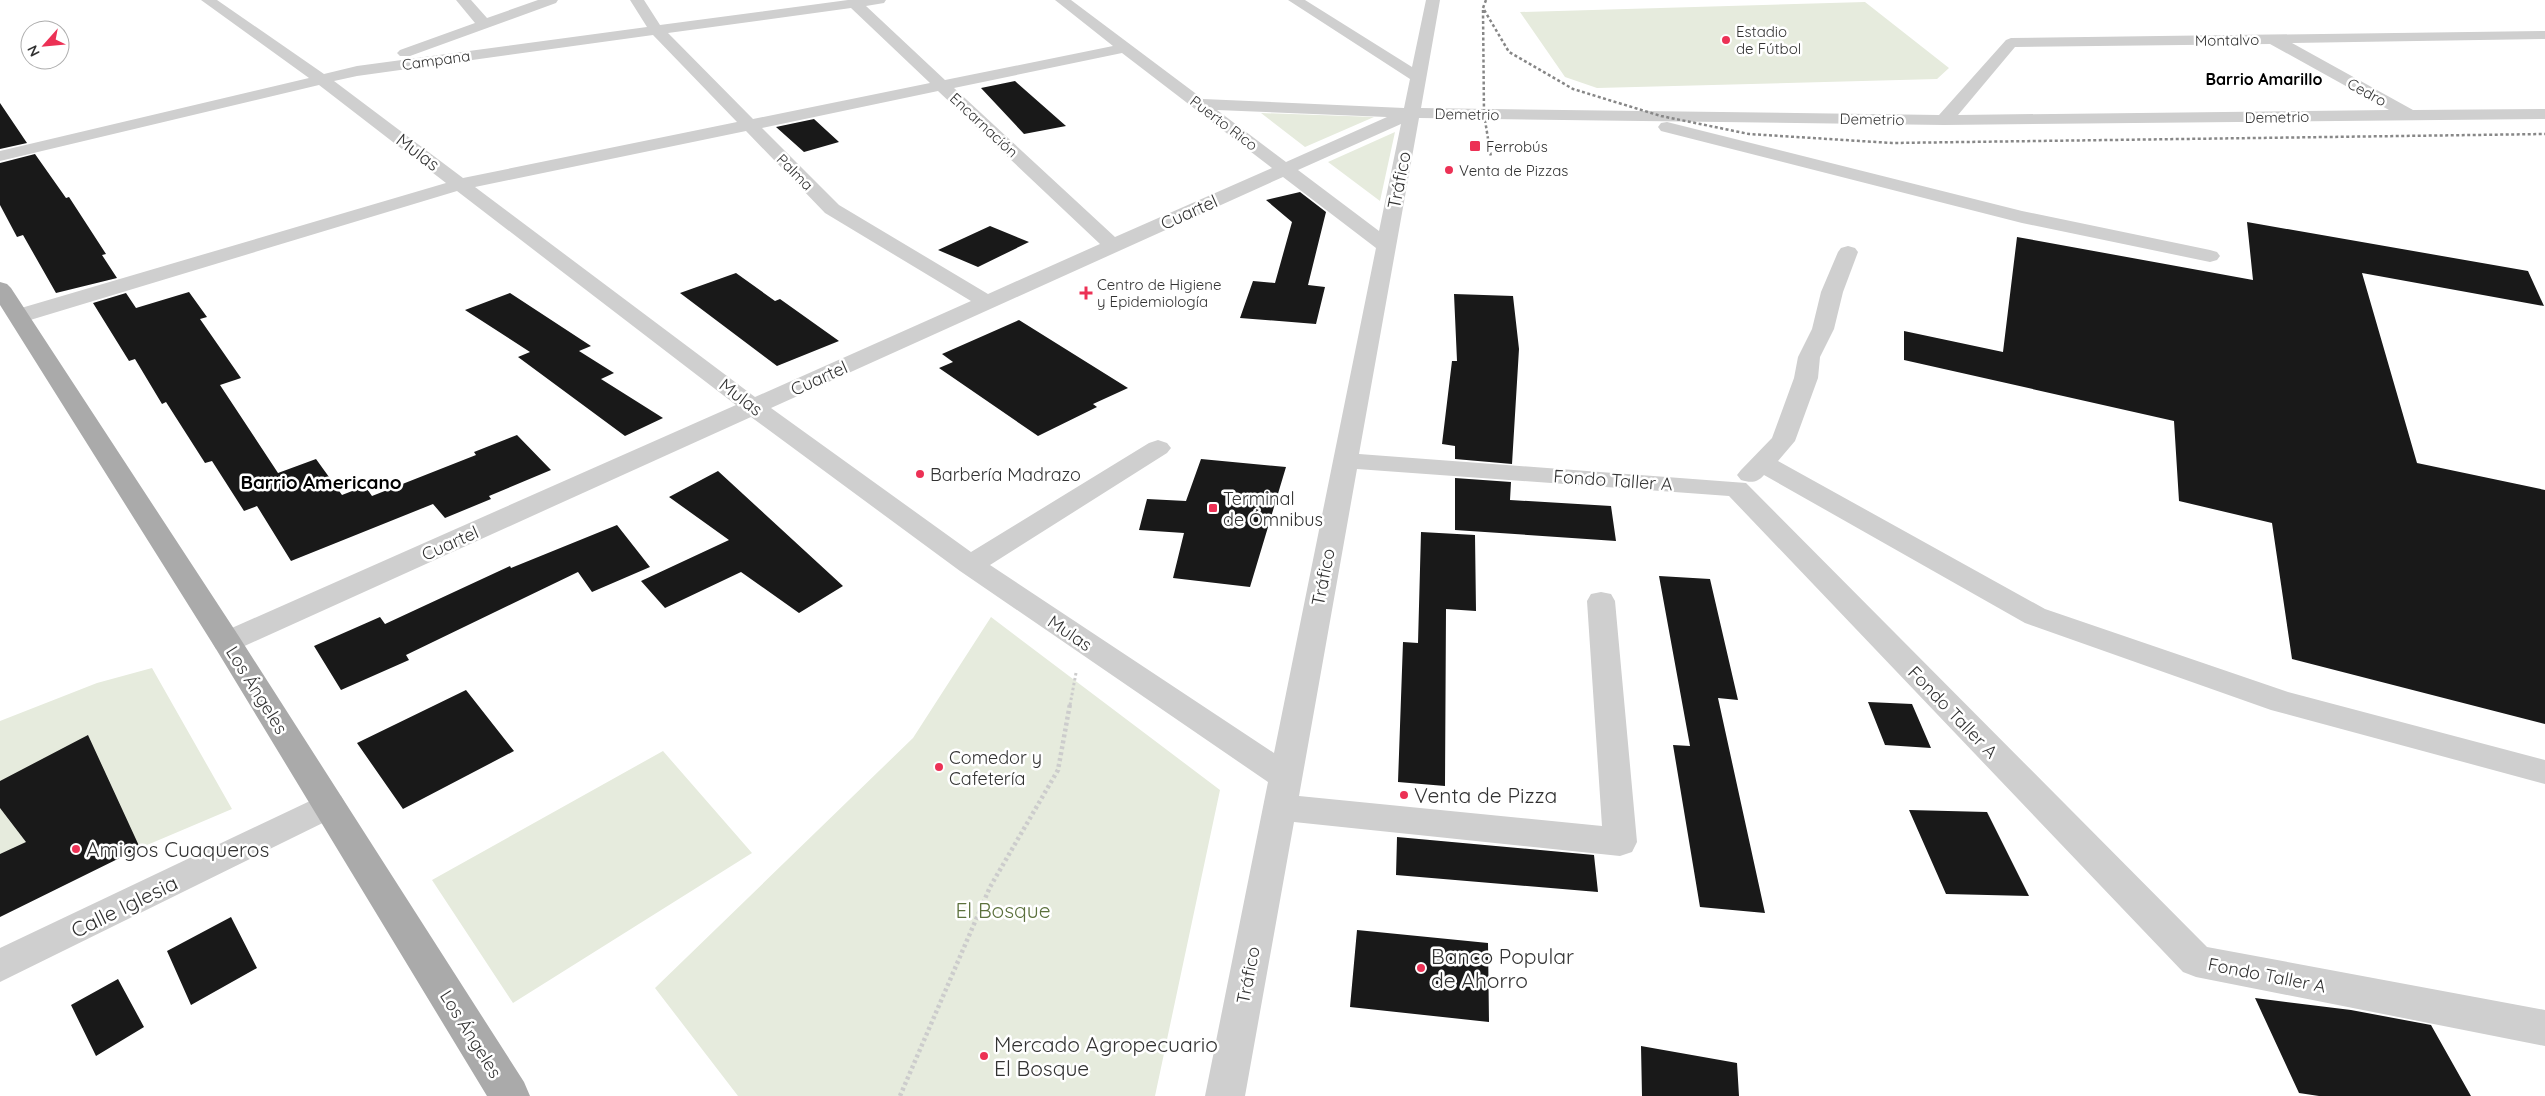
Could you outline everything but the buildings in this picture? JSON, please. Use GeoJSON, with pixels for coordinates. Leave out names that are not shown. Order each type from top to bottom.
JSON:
{"type":"FeatureCollection","features":[{"type":"Feature","properties":{"kind":"main road","name":"Los Ángeles"},"geometry":{"type":"LineString","coordinates":[[0,288],[227,642],[510,1096]]}},
{"type":"Feature","properties":{"kind":"street","name":"Mulas"},"geometry":{"type":"LineString","coordinates":[[208,0],[321,79],[754,407],[970,565],[1082,642],[1282,792]]}},
{"type":"Feature","properties":{"kind":"street"},"geometry":{"type":"LineString","coordinates":[[463,0],[484,24]]}},
{"type":"Feature","properties":{"kind":"street"},"geometry":{"type":"LineString","coordinates":[[357,71],[552,0]]}},
{"type":"Feature","properties":{"kind":"street","name":"Palma"},"geometry":{"type":"LineString","coordinates":[[637,0],[656,30],[832,209],[988,302]]}},
{"type":"Feature","properties":{"kind":"street","name":"Campana"},"geometry":{"type":"LineString","coordinates":[[0,156],[357,71],[879,0]]}},
{"type":"Feature","properties":{"kind":"street","name":"Puerto Rico"},"geometry":{"type":"LineString","coordinates":[[1062,0],[1386,246]]}},
{"type":"Feature","properties":{"kind":"street"},"geometry":{"type":"LineString","coordinates":[[1295,0],[1418,77]]}},
{"type":"Feature","properties":{"kind":"street","name":"Tráfico"},"geometry":{"type":"LineString","coordinates":[[1225,1096],[1433,0]]}},
{"type":"Feature","properties":{"kind":"street","name":"Encarnación"},"geometry":{"type":"LineString","coordinates":[[854,3],[1113,246]]}},
{"type":"Feature","properties":{"kind":"street","name":"Montalvo"},"geometry":{"type":"LineString","coordinates":[[1944,120],[2010,43],[2545,35]]}},
{"type":"Feature","properties":{"kind":"street","name":"Cedro"},"geometry":{"type":"LineString","coordinates":[[2273,39],[2408,115]]}},
{"type":"Feature","properties":{"kind":"street"},"geometry":{"type":"LineString","coordinates":[[19,316],[460,184],[1125,48]]}},
{"type":"Feature","properties":{"kind":"street","name":"Demetrio"},"geometry":{"type":"LineString","coordinates":[[1199,104],[1412,113],[1944,120],[2545,114]]}},
{"type":"Feature","properties":{"kind":"street","name":"Cuartel"},"geometry":{"type":"LineString","coordinates":[[227,642],[1412,113]]}},
{"type":"Feature","properties":{"kind":"street"},"geometry":{"type":"LineString","coordinates":[[1621,116],[2022,217],[2210,256]]}},
{"type":"Feature","properties":{"kind":"street"},"geometry":{"type":"LineString","coordinates":[[1737,489],[1783,441],[1806,378],[1809,357],[1823,329],[1832,292],[1848,252]]}},
{"type":"Feature","properties":{"kind":"street"},"geometry":{"type":"LineString","coordinates":[[970,565],[1158,448]]}},
{"type":"Feature","properties":{"kind":"street","name":"Fondo Taller A"},"geometry":{"type":"LineString","coordinates":[[1345,461],[1737,489],[2196,961],[2545,1028]]}},
{"type":"Feature","properties":{"kind":"street"},"geometry":{"type":"LineString","coordinates":[[1762,463],[2035,616],[2282,702],[2545,772]]}},
{"type":"Feature","properties":{"kind":"street"},"geometry":{"type":"LineString","coordinates":[[1282,792],[1620,842],[1601,601]]}},
{"type":"Feature","properties":{"kind":"street","name":"Calle Iglesia"},"geometry":{"type":"LineString","coordinates":[[0,966],[329,805]]}},
{"type":"Feature","properties":{"kind":"path"},"geometry":{"type":"LineString","coordinates":[[900,1096],[990,887],[1058,770],[1082,642]]}},
{"type":"Feature","properties":{"kind":"green space","name":"Estadio de Fútbol"},"geometry":{"type":"Polygon","coordinates":[[[1865,2],[1949,68],[1937,79],[1597,88],[1565,77],[1520,12],[1865,2]]]}},
{"type":"Feature","properties":{"kind":"green space"},"geometry":{"type":"Polygon","coordinates":[[[1261,113],[1374,117],[1305,147],[1261,113]]]}},
{"type":"Feature","properties":{"kind":"green space"},"geometry":{"type":"Polygon","coordinates":[[[1395,132],[1380,201],[1328,162],[1395,132]]]}},
{"type":"Feature","properties":{"kind":"green space","name":"El Bosque"},"geometry":{"type":"Polygon","coordinates":[[[991,617],[1220,790],[1155,1096],[738,1096],[655,988],[913,738],[991,617]]]}},
{"type":"Feature","properties":{"kind":"green space"},"geometry":{"type":"Polygon","coordinates":[[[152,668],[232,809],[140,848],[0,854],[0,721],[97,683],[152,668]]]}},
{"type":"Feature","properties":{"kind":"green space"},"geometry":{"type":"Polygon","coordinates":[[[663,751],[752,853],[513,1003],[432,880],[663,751]]]}},
{"type":"Feature","properties":{"kind":"railway"},"geometry":{"type":"LineString","coordinates":[[1486,0],[1483,8],[1509,52],[1573,89],[1661,116],[1749,134],[1892,143],[2545,134]]}},
{"type":"Feature","properties":{"kind":"railway"},"geometry":{"type":"LineString","coordinates":[[1483,10],[1484,114],[1491,157]]}},
{"type":"Feature","properties":{"kind":"place","name":"Estadio de Fútbol"},"geometry":{"type":"Point","coordinates":[1726,40]}},
{"type":"Feature","properties":{"kind":"place","name":"Ferrobús"},"geometry":{"type":"Point","coordinates":[1475,146]}},
{"type":"Feature","properties":{"kind":"place","name":"Venta de Pizzas"},"geometry":{"type":"Point","coordinates":[1449,170]}},
{"type":"Feature","properties":{"kind":"place","name":"Centro de Higiene y Epidemiología"},"geometry":{"type":"Point","coordinates":[1086,293]}},
{"type":"Feature","properties":{"kind":"place","name":"Barbería Madrazo"},"geometry":{"type":"Point","coordinates":[920,474]}},
{"type":"Feature","properties":{"kind":"place","name":"Terminal de Ómnibus"},"geometry":{"type":"Point","coordinates":[1213,508]}},
{"type":"Feature","properties":{"kind":"place","name":"Comedor y Cafetería"},"geometry":{"type":"Point","coordinates":[939,767]}},
{"type":"Feature","properties":{"kind":"place","name":"Venta de Pizza"},"geometry":{"type":"Point","coordinates":[1404,795]}},
{"type":"Feature","properties":{"kind":"place","name":"Amigos Cuaqueros"},"geometry":{"type":"Point","coordinates":[76,849]}},
{"type":"Feature","properties":{"kind":"place","name":"Banco Popular de Ahorro"},"geometry":{"type":"Point","coordinates":[1421,968]}},
{"type":"Feature","properties":{"kind":"place","name":"Mercado Agropecuario El Bosque"},"geometry":{"type":"Point","coordinates":[984,1056]}},
{"type":"Feature","properties":{"kind":"district","name":"Barrio Amarillo"},"geometry":{"type":"Point","coordinates":[2264,79]}},
{"type":"Feature","properties":{"kind":"district","name":"Barrio Americano"},"geometry":{"type":"Point","coordinates":[321,482]}}]}
